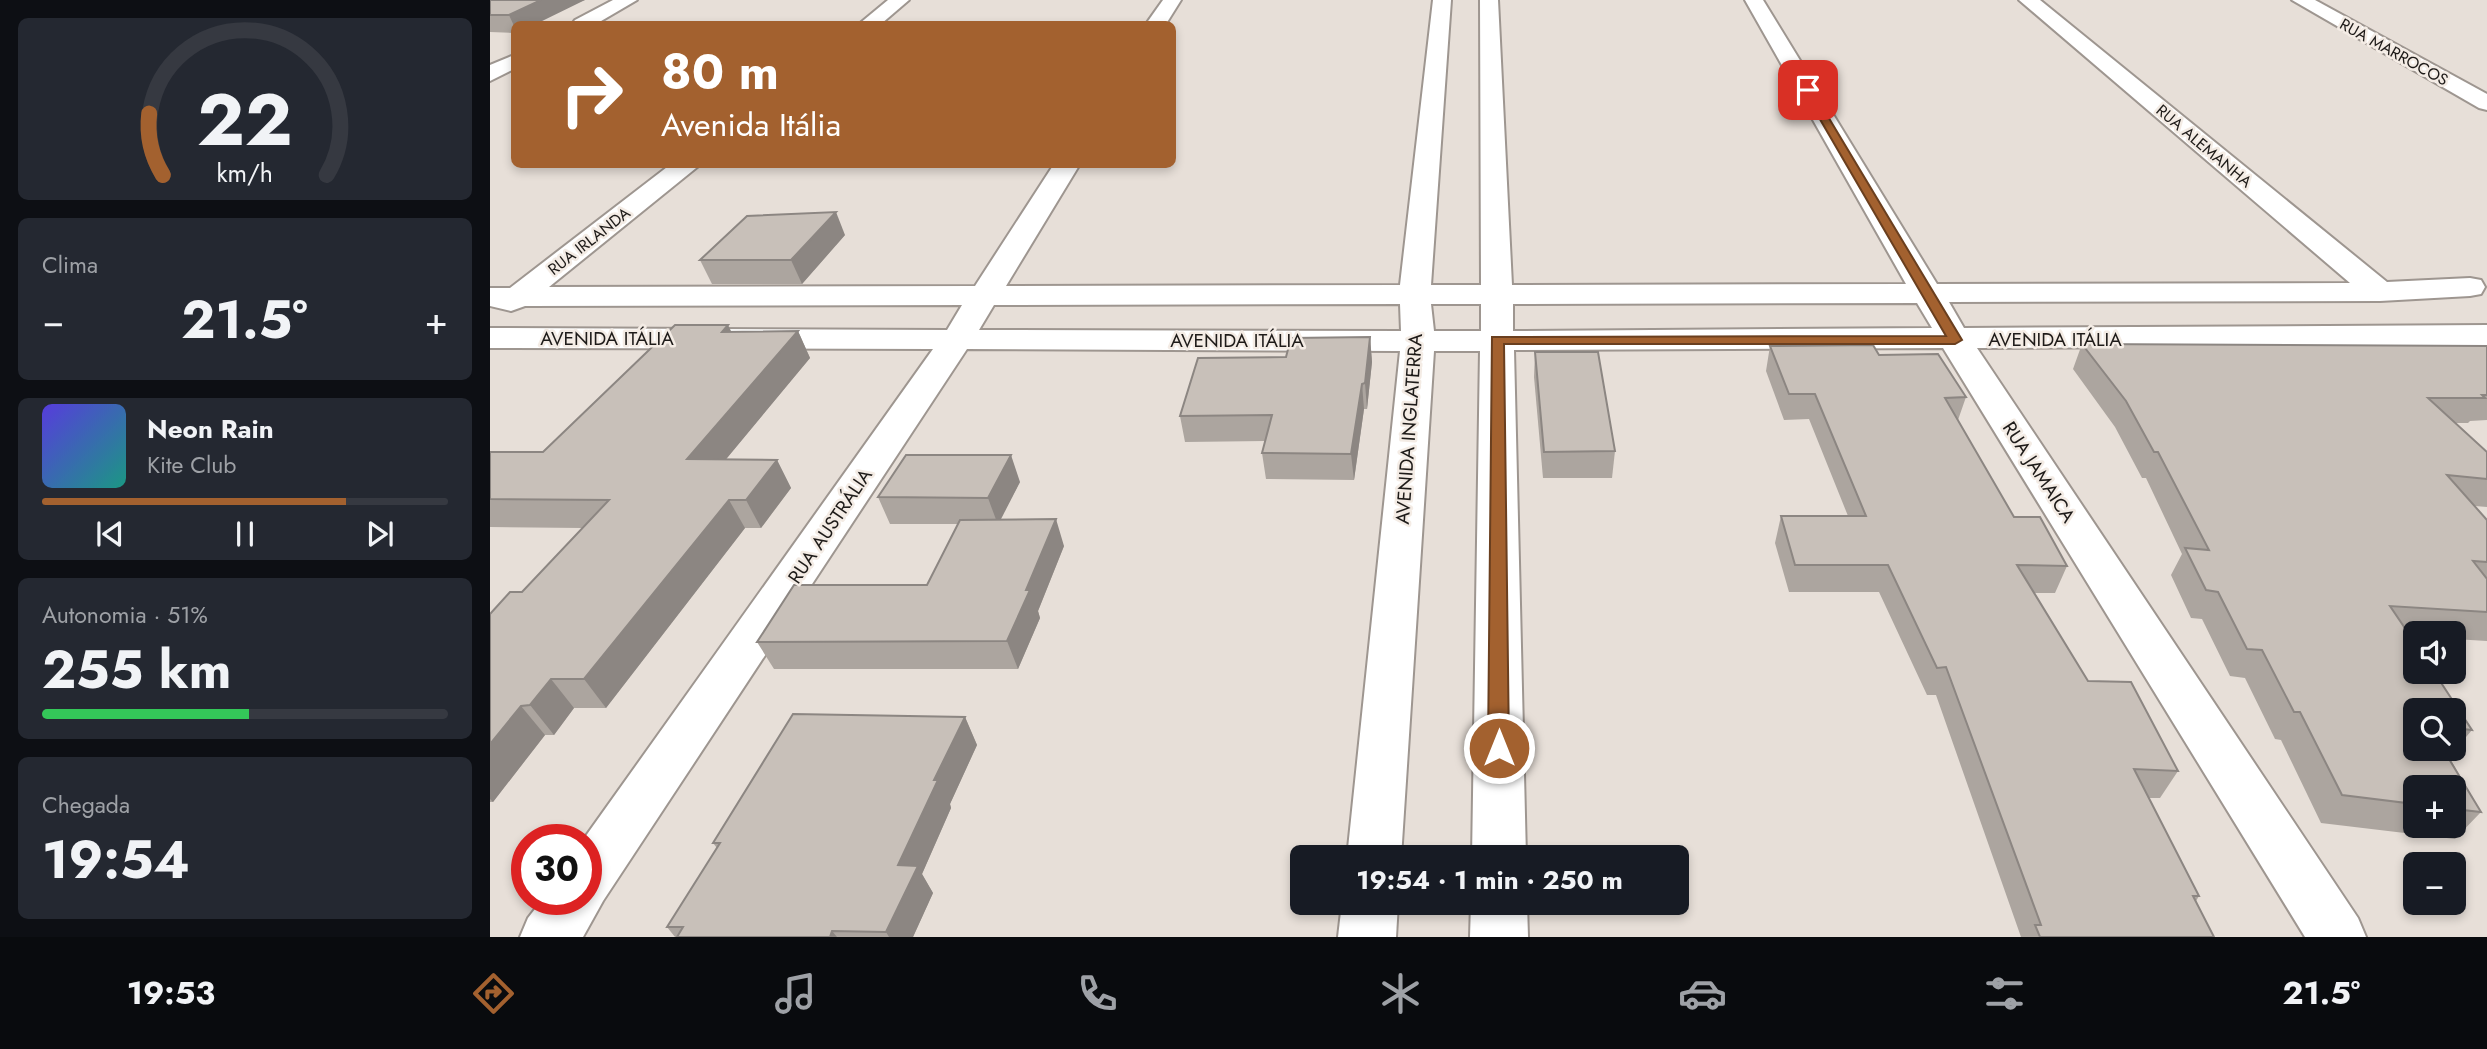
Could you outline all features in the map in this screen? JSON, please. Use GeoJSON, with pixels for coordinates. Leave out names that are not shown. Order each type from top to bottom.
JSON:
{"type":"FeatureCollection","features":[{"type":"Feature","properties":{"kind":"street"},"geometry":{"type":"LineString","coordinates":[[588,21],[628,0]]}},
{"type":"Feature","properties":{"kind":"street"},"geometry":{"type":"LineString","coordinates":[[873,21],[901,0]]}},
{"type":"Feature","properties":{"kind":"street"},"geometry":{"type":"LineString","coordinates":[[1158,21],[1172,0]]}},
{"type":"Feature","properties":{"kind":"street","name":"AVENIDA INGLATERRA"},"geometry":{"type":"LineString","coordinates":[[1375,845],[1418,341],[1415,296],[1441,0]]}},
{"type":"Feature","properties":{"kind":"street"},"geometry":{"type":"LineString","coordinates":[[1489,0],[1497,294],[1499,845]]}},
{"type":"Feature","properties":{"kind":"street","name":"RUA JAMAICA"},"geometry":{"type":"LineString","coordinates":[[1754,0],[1955,340],[2337,937]]}},
{"type":"Feature","properties":{"kind":"street","name":"RUA ALEMANHA"},"geometry":{"type":"LineString","coordinates":[[2028,0],[2380,292]]}},
{"type":"Feature","properties":{"kind":"street","name":"RUA MARROCOS"},"geometry":{"type":"LineString","coordinates":[[2301,0],[2487,103]]}},
{"type":"Feature","properties":{"kind":"street"},"geometry":{"type":"LineString","coordinates":[[490,74],[511,63]]}},
{"type":"Feature","properties":{"kind":"street","name":"RUA IRLANDA"},"geometry":{"type":"LineString","coordinates":[[490,318],[503,297],[682,168]]}},
{"type":"Feature","properties":{"kind":"street","name":"RUA AUSTRÁLIA"},"geometry":{"type":"LineString","coordinates":[[602,860],[957,339],[1064,168]]}},
{"type":"Feature","properties":{"kind":"street"},"geometry":{"type":"LineString","coordinates":[[503,297],[2380,292],[2480,286]]}},
{"type":"Feature","properties":{"kind":"street","name":"AVENIDA ITÁLIA"},"geometry":{"type":"LineString","coordinates":[[490,338],[1418,341],[2487,335]]}},
{"type":"Feature","properties":{"kind":"street"},"geometry":{"type":"LineString","coordinates":[[549,937],[564,915]]}},
{"type":"Feature","properties":{"kind":"street"},"geometry":{"type":"LineString","coordinates":[[1367,937],[1369,915]]}},
{"type":"Feature","properties":{"kind":"street"},"geometry":{"type":"LineString","coordinates":[[1499,915],[1499,937]]}},
{"type":"Feature","properties":{"kind":"building"},"geometry":{"type":"Polygon","coordinates":[[[490,0],[541,0],[509,15],[490,15],[490,0]]]}},
{"type":"Feature","properties":{"kind":"building"},"geometry":{"type":"Polygon","coordinates":[[[836,212],[791,260],[700,260],[747,216],[836,212]]]}},
{"type":"Feature","properties":{"kind":"building"},"geometry":{"type":"Polygon","coordinates":[[[675,325],[728,325],[722,332],[798,331],[687,459],[777,460],[746,500],[729,500],[584,679],[551,679],[530,705],[521,706],[490,744],[490,614],[510,592],[522,592],[609,500],[490,499],[490,452],[543,452],[675,325]]]}},
{"type":"Feature","properties":{"kind":"building"},"geometry":{"type":"Polygon","coordinates":[[[1370,337],[1365,383],[1362,384],[1351,454],[1262,453],[1272,415],[1180,416],[1198,358],[1286,357],[1291,338],[1370,337]]]}},
{"type":"Feature","properties":{"kind":"building"},"geometry":{"type":"Polygon","coordinates":[[[2082,344],[2487,346],[2487,395],[2482,395],[2485,398],[2428,398],[2487,452],[2487,479],[2447,475],[2487,520],[2487,562],[2473,561],[2487,579],[2487,612],[2390,606],[2403,625],[2403,684],[2442,684],[2451,698],[2403,698],[2403,761],[2450,761],[2459,775],[2403,775],[2403,803],[2342,795],[2300,712],[2294,712],[2262,650],[2247,649],[2218,592],[2206,590],[2185,548],[2209,550],[2158,452],[2154,452],[2126,401],[2082,344]]]}},
{"type":"Feature","properties":{"kind":"building"},"geometry":{"type":"Polygon","coordinates":[[[1873,345],[1879,355],[1938,354],[1966,397],[1945,398],[2014,517],[2040,517],[2067,566],[2017,565],[2088,681],[2131,682],[2178,771],[2134,769],[2199,896],[2193,896],[2214,937],[2040,937],[2035,925],[2041,925],[1946,667],[1937,668],[1888,565],[1795,565],[1781,516],[1866,516],[1815,394],[1789,394],[1770,346],[1873,345]]]}},
{"type":"Feature","properties":{"kind":"building"},"geometry":{"type":"Polygon","coordinates":[[[1535,352],[1598,352],[1615,451],[1544,452],[1535,352]]]}},
{"type":"Feature","properties":{"kind":"building"},"geometry":{"type":"Polygon","coordinates":[[[906,455],[1011,455],[988,498],[878,497],[906,455]]]}},
{"type":"Feature","properties":{"kind":"building"},"geometry":{"type":"Polygon","coordinates":[[[1056,519],[1026,590],[1030,590],[1007,641],[757,642],[794,585],[927,585],[960,520],[1056,519]]]}},
{"type":"Feature","properties":{"kind":"building"},"geometry":{"type":"Polygon","coordinates":[[[793,714],[965,717],[934,780],[938,780],[898,865],[918,866],[886,932],[832,931],[830,937],[677,937],[683,927],[667,927],[720,843],[713,843],[793,714]]]}},
{"type":"Feature","properties":{"kind":"building"},"geometry":{"type":"Polygon","coordinates":[[[2466,787],[2481,812],[2466,810],[2466,787]]]}},
{"type":"Feature","properties":{"kind":"route"},"geometry":{"type":"LineString","coordinates":[[1499,748],[1497,340],[1955,340],[1808,90]]}}]}
